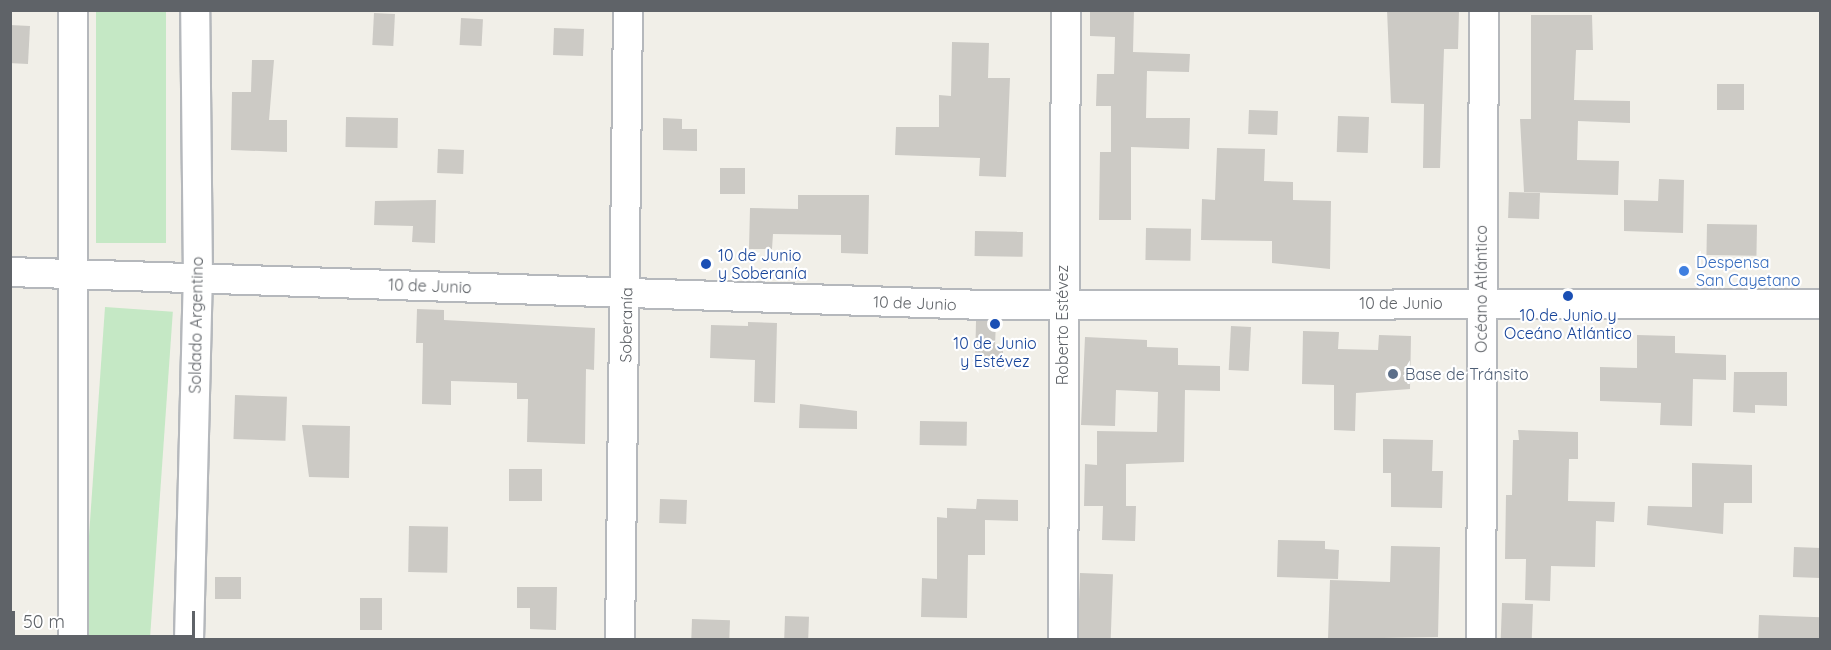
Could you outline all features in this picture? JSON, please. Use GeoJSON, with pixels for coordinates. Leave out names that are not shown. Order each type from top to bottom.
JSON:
{"type":"FeatureCollection","features":[{"type":"Feature","properties":{"kind":"street"},"geometry":{"type":"LineString","coordinates":[[73,10],[73,639]]}},
{"type":"Feature","properties":{"kind":"street","name":"Soldado Argentino"},"geometry":{"type":"LineString","coordinates":[[189,639],[198,279],[195,10]]}},
{"type":"Feature","properties":{"kind":"street","name":"Soberanía"},"geometry":{"type":"LineString","coordinates":[[620,639],[628,10]]}},
{"type":"Feature","properties":{"kind":"street","name":"Roberto Estévez"},"geometry":{"type":"LineString","coordinates":[[1063,639],[1062,306],[1066,10]]}},
{"type":"Feature","properties":{"kind":"street","name":"Océano Atlántico"},"geometry":{"type":"LineString","coordinates":[[1481,639],[1480,303],[1484,10]]}},
{"type":"Feature","properties":{"kind":"street","name":"10 de Junio"},"geometry":{"type":"LineString","coordinates":[[10,272],[72,272],[198,279],[1062,306],[1480,303],[1821,304]]}},
{"type":"Feature","properties":{"kind":"green space"},"geometry":{"type":"Polygon","coordinates":[[[96,11],[166,11],[166,243],[96,243],[96,11]]]}},
{"type":"Feature","properties":{"kind":"green space"},"geometry":{"type":"Polygon","coordinates":[[[105,307],[173,312],[150,640],[82,638],[105,307]]]}},
{"type":"Feature","properties":{"kind":"building"},"geometry":{"type":"Polygon","coordinates":[[[1090,10],[1134,10],[1133,52],[1190,54],[1189,72],[1147,71],[1146,118],[1190,118],[1189,149],[1131,147],[1131,220],[1099,220],[1100,152],[1111,152],[1111,106],[1096,106],[1097,74],[1114,74],[1115,37],[1090,36],[1090,10]]]}},
{"type":"Feature","properties":{"kind":"building"},"geometry":{"type":"Polygon","coordinates":[[[1387,10],[1459,10],[1458,49],[1444,49],[1440,168],[1423,168],[1424,104],[1391,103],[1387,10]]]}},
{"type":"Feature","properties":{"kind":"building"},"geometry":{"type":"Polygon","coordinates":[[[374,13],[395,14],[393,46],[372,45],[374,13]]]}},
{"type":"Feature","properties":{"kind":"building"},"geometry":{"type":"Polygon","coordinates":[[[1531,15],[1592,15],[1593,50],[1576,50],[1574,100],[1630,101],[1630,123],[1578,121],[1577,160],[1619,161],[1618,195],[1524,192],[1520,119],[1531,119],[1531,15]]]}},
{"type":"Feature","properties":{"kind":"building"},"geometry":{"type":"Polygon","coordinates":[[[461,18],[483,19],[482,46],[460,45],[461,18]]]}},
{"type":"Feature","properties":{"kind":"building"},"geometry":{"type":"Polygon","coordinates":[[[10,25],[30,26],[28,64],[10,63],[10,25]]]}},
{"type":"Feature","properties":{"kind":"building"},"geometry":{"type":"Polygon","coordinates":[[[554,28],[584,29],[583,56],[553,55],[554,28]]]}},
{"type":"Feature","properties":{"kind":"building"},"geometry":{"type":"Polygon","coordinates":[[[952,42],[989,43],[988,78],[1010,78],[1006,177],[979,176],[980,158],[895,155],[896,127],[939,127],[939,95],[951,96],[952,42]]]}},
{"type":"Feature","properties":{"kind":"building"},"geometry":{"type":"Polygon","coordinates":[[[252,60],[274,60],[269,120],[287,120],[287,152],[231,150],[232,92],[251,92],[252,60]]]}},
{"type":"Feature","properties":{"kind":"building"},"geometry":{"type":"Polygon","coordinates":[[[1717,84],[1744,84],[1744,110],[1717,110],[1717,84]]]}},
{"type":"Feature","properties":{"kind":"building"},"geometry":{"type":"Polygon","coordinates":[[[1249,110],[1278,111],[1277,135],[1248,134],[1249,110]]]}},
{"type":"Feature","properties":{"kind":"building"},"geometry":{"type":"Polygon","coordinates":[[[1338,116],[1369,117],[1368,153],[1337,152],[1338,116]]]}},
{"type":"Feature","properties":{"kind":"building"},"geometry":{"type":"Polygon","coordinates":[[[346,117],[398,118],[397,148],[345,147],[346,117]]]}},
{"type":"Feature","properties":{"kind":"building"},"geometry":{"type":"Polygon","coordinates":[[[663,118],[682,119],[682,129],[697,129],[697,151],[663,150],[663,118]]]}},
{"type":"Feature","properties":{"kind":"building"},"geometry":{"type":"Polygon","coordinates":[[[1217,148],[1265,149],[1264,181],[1293,182],[1293,200],[1331,201],[1330,269],[1272,263],[1272,241],[1201,240],[1202,199],[1215,200],[1217,148]]]}},
{"type":"Feature","properties":{"kind":"building"},"geometry":{"type":"Polygon","coordinates":[[[438,149],[464,150],[463,174],[437,173],[438,149]]]}},
{"type":"Feature","properties":{"kind":"building"},"geometry":{"type":"Polygon","coordinates":[[[720,168],[745,168],[745,194],[720,194],[720,168]]]}},
{"type":"Feature","properties":{"kind":"building"},"geometry":{"type":"Polygon","coordinates":[[[1659,179],[1684,180],[1683,233],[1624,231],[1624,200],[1658,201],[1659,179]]]}},
{"type":"Feature","properties":{"kind":"building"},"geometry":{"type":"Polygon","coordinates":[[[1509,192],[1540,193],[1539,219],[1508,218],[1509,192]]]}},
{"type":"Feature","properties":{"kind":"building"},"geometry":{"type":"Polygon","coordinates":[[[798,195],[869,195],[868,254],[841,253],[841,235],[773,234],[772,249],[749,249],[750,208],[798,209],[798,195]]]}},
{"type":"Feature","properties":{"kind":"building"},"geometry":{"type":"Polygon","coordinates":[[[436,200],[435,243],[412,242],[413,226],[374,225],[375,201],[436,200]]]}},
{"type":"Feature","properties":{"kind":"building"},"geometry":{"type":"Polygon","coordinates":[[[1707,224],[1757,225],[1756,256],[1706,255],[1707,224]]]}},
{"type":"Feature","properties":{"kind":"building"},"geometry":{"type":"Polygon","coordinates":[[[1146,228],[1191,229],[1190,261],[1145,260],[1146,228]]]}},
{"type":"Feature","properties":{"kind":"building"},"geometry":{"type":"Polygon","coordinates":[[[975,231],[1023,232],[1023,257],[975,256],[975,231]]]}},
{"type":"Feature","properties":{"kind":"building"},"geometry":{"type":"Polygon","coordinates":[[[417,309],[444,310],[444,320],[595,328],[594,370],[586,369],[585,444],[527,442],[528,399],[517,399],[517,383],[451,381],[451,405],[422,404],[423,343],[416,343],[417,309]]]}},
{"type":"Feature","properties":{"kind":"building"},"geometry":{"type":"Polygon","coordinates":[[[976,321],[996,321],[995,346],[1003,346],[1003,366],[975,366],[976,321]]]}},
{"type":"Feature","properties":{"kind":"building"},"geometry":{"type":"Polygon","coordinates":[[[748,322],[777,323],[775,403],[754,402],[755,360],[710,358],[711,325],[748,326],[748,322]]]}},
{"type":"Feature","properties":{"kind":"building"},"geometry":{"type":"Polygon","coordinates":[[[1231,326],[1251,327],[1249,371],[1229,370],[1231,326]]]}},
{"type":"Feature","properties":{"kind":"building"},"geometry":{"type":"Polygon","coordinates":[[[1303,331],[1339,332],[1338,349],[1378,350],[1379,335],[1411,336],[1410,389],[1356,393],[1355,431],[1334,430],[1334,385],[1302,384],[1303,331]]]}},
{"type":"Feature","properties":{"kind":"building"},"geometry":{"type":"Polygon","coordinates":[[[1637,335],[1675,336],[1675,353],[1726,355],[1726,380],[1693,379],[1692,426],[1660,425],[1661,403],[1600,401],[1600,367],[1637,368],[1637,335]]]}},
{"type":"Feature","properties":{"kind":"building"},"geometry":{"type":"Polygon","coordinates":[[[1085,337],[1147,340],[1147,347],[1178,348],[1178,365],[1220,366],[1220,391],[1185,390],[1184,462],[1126,464],[1126,506],[1136,506],[1135,541],[1102,540],[1103,506],[1084,506],[1085,464],[1097,465],[1097,431],[1157,432],[1158,392],[1116,390],[1115,426],[1081,425],[1085,337]]]}},
{"type":"Feature","properties":{"kind":"building"},"geometry":{"type":"Polygon","coordinates":[[[1734,372],[1787,372],[1787,406],[1755,405],[1755,413],[1733,412],[1734,372]]]}},
{"type":"Feature","properties":{"kind":"building"},"geometry":{"type":"Polygon","coordinates":[[[235,395],[287,397],[285,441],[233,439],[235,395]]]}},
{"type":"Feature","properties":{"kind":"building"},"geometry":{"type":"Polygon","coordinates":[[[800,404],[857,411],[857,429],[799,428],[800,404]]]}},
{"type":"Feature","properties":{"kind":"building"},"geometry":{"type":"Polygon","coordinates":[[[920,421],[967,422],[967,446],[920,445],[920,421]]]}},
{"type":"Feature","properties":{"kind":"building"},"geometry":{"type":"Polygon","coordinates":[[[302,425],[350,426],[349,478],[309,477],[302,425]]]}},
{"type":"Feature","properties":{"kind":"building"},"geometry":{"type":"Polygon","coordinates":[[[1518,430],[1578,432],[1578,459],[1569,459],[1568,501],[1615,502],[1614,522],[1596,521],[1595,567],[1551,566],[1550,601],[1525,600],[1526,559],[1505,559],[1506,495],[1512,495],[1513,440],[1519,440],[1518,430]]]}},
{"type":"Feature","properties":{"kind":"building"},"geometry":{"type":"Polygon","coordinates":[[[1383,439],[1433,440],[1432,471],[1443,471],[1442,508],[1391,507],[1391,473],[1383,473],[1383,439]]]}},
{"type":"Feature","properties":{"kind":"building"},"geometry":{"type":"Polygon","coordinates":[[[1692,463],[1752,465],[1752,503],[1724,503],[1723,534],[1647,525],[1648,506],[1692,507],[1692,463]]]}},
{"type":"Feature","properties":{"kind":"building"},"geometry":{"type":"Polygon","coordinates":[[[509,469],[542,469],[542,501],[509,501],[509,469]]]}},
{"type":"Feature","properties":{"kind":"building"},"geometry":{"type":"Polygon","coordinates":[[[660,499],[687,500],[686,524],[659,523],[660,499]]]}},
{"type":"Feature","properties":{"kind":"building"},"geometry":{"type":"Polygon","coordinates":[[[977,499],[1018,500],[1018,521],[985,520],[985,555],[968,555],[967,618],[921,617],[922,578],[937,579],[937,517],[947,518],[947,508],[976,509],[977,499]]]}},
{"type":"Feature","properties":{"kind":"building"},"geometry":{"type":"Polygon","coordinates":[[[409,526],[448,527],[447,573],[408,572],[409,526]]]}},
{"type":"Feature","properties":{"kind":"building"},"geometry":{"type":"Polygon","coordinates":[[[1278,540],[1325,541],[1325,549],[1339,550],[1338,579],[1277,577],[1278,540]]]}},
{"type":"Feature","properties":{"kind":"building"},"geometry":{"type":"Polygon","coordinates":[[[1391,546],[1440,547],[1438,637],[1328,639],[1330,580],[1390,582],[1391,546]]]}},
{"type":"Feature","properties":{"kind":"building"},"geometry":{"type":"Polygon","coordinates":[[[1794,547],[1820,548],[1820,578],[1793,577],[1794,547]]]}},
{"type":"Feature","properties":{"kind":"building"},"geometry":{"type":"Polygon","coordinates":[[[1080,573],[1113,574],[1111,640],[1078,639],[1080,573]]]}},
{"type":"Feature","properties":{"kind":"building"},"geometry":{"type":"Polygon","coordinates":[[[215,577],[241,577],[241,599],[215,599],[215,577]]]}},
{"type":"Feature","properties":{"kind":"building"},"geometry":{"type":"Polygon","coordinates":[[[517,587],[557,587],[556,630],[530,629],[530,608],[517,608],[517,587]]]}},
{"type":"Feature","properties":{"kind":"building"},"geometry":{"type":"Polygon","coordinates":[[[360,598],[382,598],[382,630],[360,630],[360,598]]]}},
{"type":"Feature","properties":{"kind":"building"},"geometry":{"type":"Polygon","coordinates":[[[1502,603],[1533,604],[1532,640],[1501,639],[1502,603]]]}},
{"type":"Feature","properties":{"kind":"building"},"geometry":{"type":"Polygon","coordinates":[[[1759,615],[1820,617],[1820,640],[1758,639],[1759,615]]]}},
{"type":"Feature","properties":{"kind":"building"},"geometry":{"type":"Polygon","coordinates":[[[785,616],[809,617],[808,640],[784,639],[785,616]]]}},
{"type":"Feature","properties":{"kind":"building"},"geometry":{"type":"Polygon","coordinates":[[[692,619],[730,620],[729,640],[691,639],[692,619]]]}},
{"type":"Feature","properties":{"kind":"place","name":"10 de Junio y Soberanía"},"geometry":{"type":"Point","coordinates":[706,264]}},
{"type":"Feature","properties":{"kind":"place","name":"Despensa San Cayetano"},"geometry":{"type":"Point","coordinates":[1684,271]}},
{"type":"Feature","properties":{"kind":"place","name":"10 de Junio y Oceáno Atlántico"},"geometry":{"type":"Point","coordinates":[1568,296]}},
{"type":"Feature","properties":{"kind":"place","name":"10 de Junio y Estévez"},"geometry":{"type":"Point","coordinates":[995,324]}},
{"type":"Feature","properties":{"kind":"place","name":"Base de Tránsito"},"geometry":{"type":"Point","coordinates":[1393,374]}}]}
